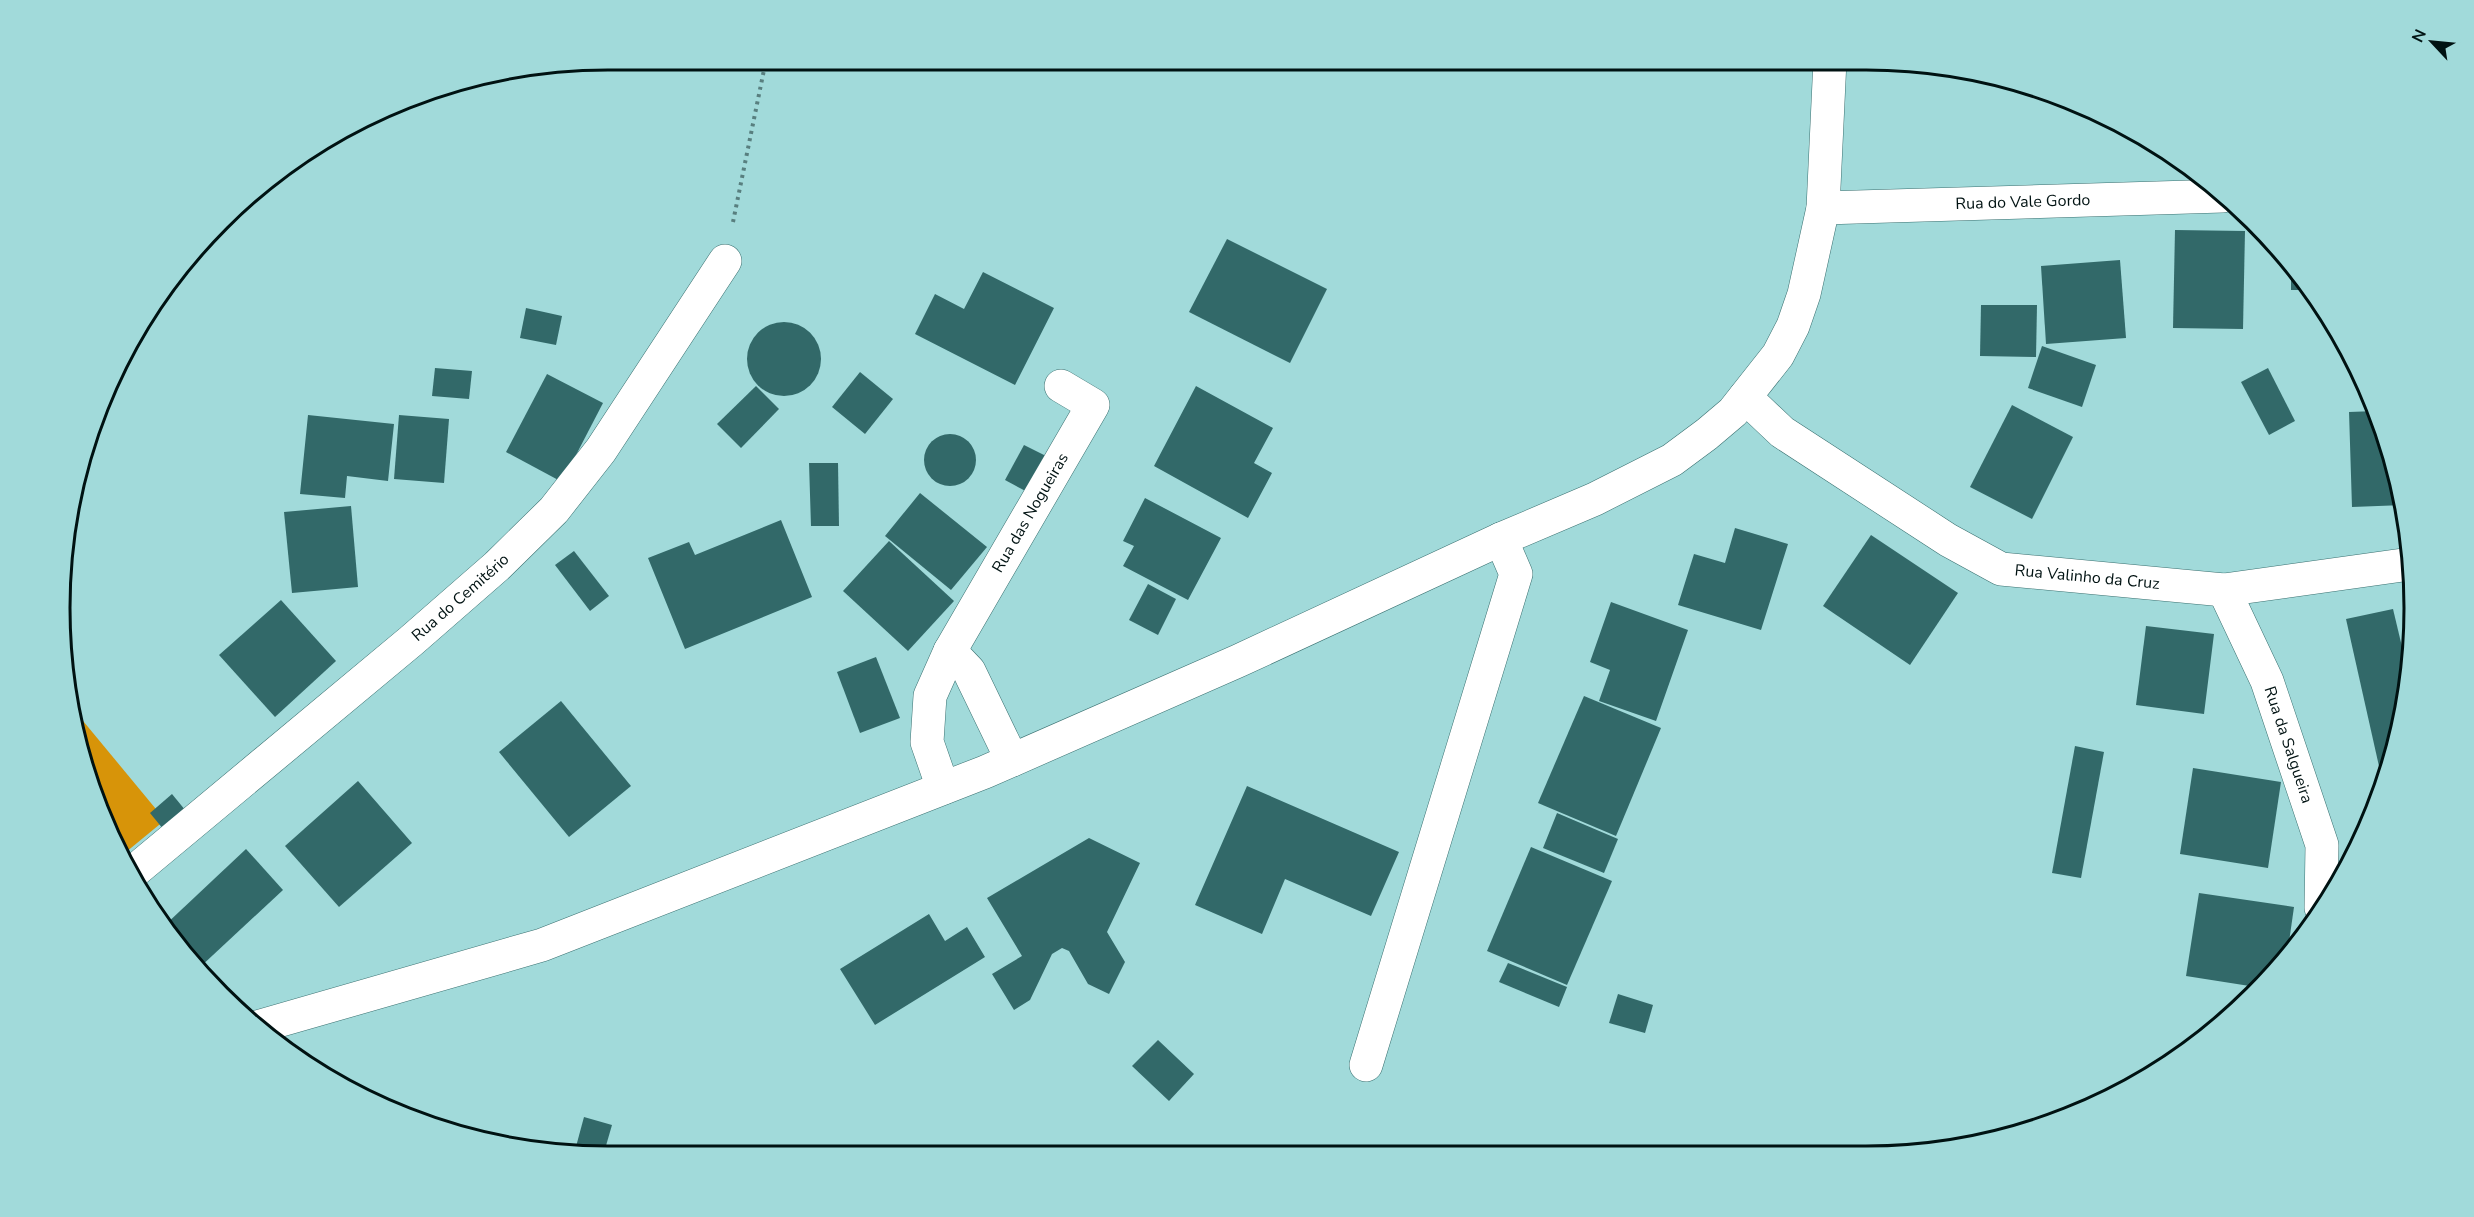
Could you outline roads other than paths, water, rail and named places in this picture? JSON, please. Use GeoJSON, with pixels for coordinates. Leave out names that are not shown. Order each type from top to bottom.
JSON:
{"type":"FeatureCollection","features":[{"type":"Feature","properties":{"kind":"street"},"geometry":{"type":"LineString","coordinates":[[267,1024],[542,945],[943,789],[1238,661],[1501,539],[1595,499],[1672,460],[1733,412],[1778,355],[1793,326],[1804,294],[1823,208],[1830,70]]}},
{"type":"Feature","properties":{"kind":"street","name":"Rua do Vale Gordo"},"geometry":{"type":"LineString","coordinates":[[1823,208],[2211,196]]}},
{"type":"Feature","properties":{"kind":"street","name":"Rua do Cemitério"},"geometry":{"type":"LineString","coordinates":[[138,868],[411,641],[497,566],[554,510],[601,450],[725,261]]}},
{"type":"Feature","properties":{"kind":"street","name":"Rua das Nogueiras"},"geometry":{"type":"LineString","coordinates":[[943,789],[927,742],[930,696],[950,651],[1093,405],[1061,386]]}},
{"type":"Feature","properties":{"kind":"street","name":"Rua Valinho da Cruz"},"geometry":{"type":"LineString","coordinates":[[1745,397],[1782,432],[1948,540],[2001,569],[2224,590],[2401,565]]}},
{"type":"Feature","properties":{"kind":"street"},"geometry":{"type":"LineString","coordinates":[[1366,1065],[1516,574],[1501,539]]}},
{"type":"Feature","properties":{"kind":"street","name":"Rua da Salgueira"},"geometry":{"type":"LineString","coordinates":[[2224,590],[2267,681],[2322,845],[2321,894]]}},
{"type":"Feature","properties":{"kind":"street"},"geometry":{"type":"LineString","coordinates":[[950,651],[969,671],[1012,760]]}}]}
